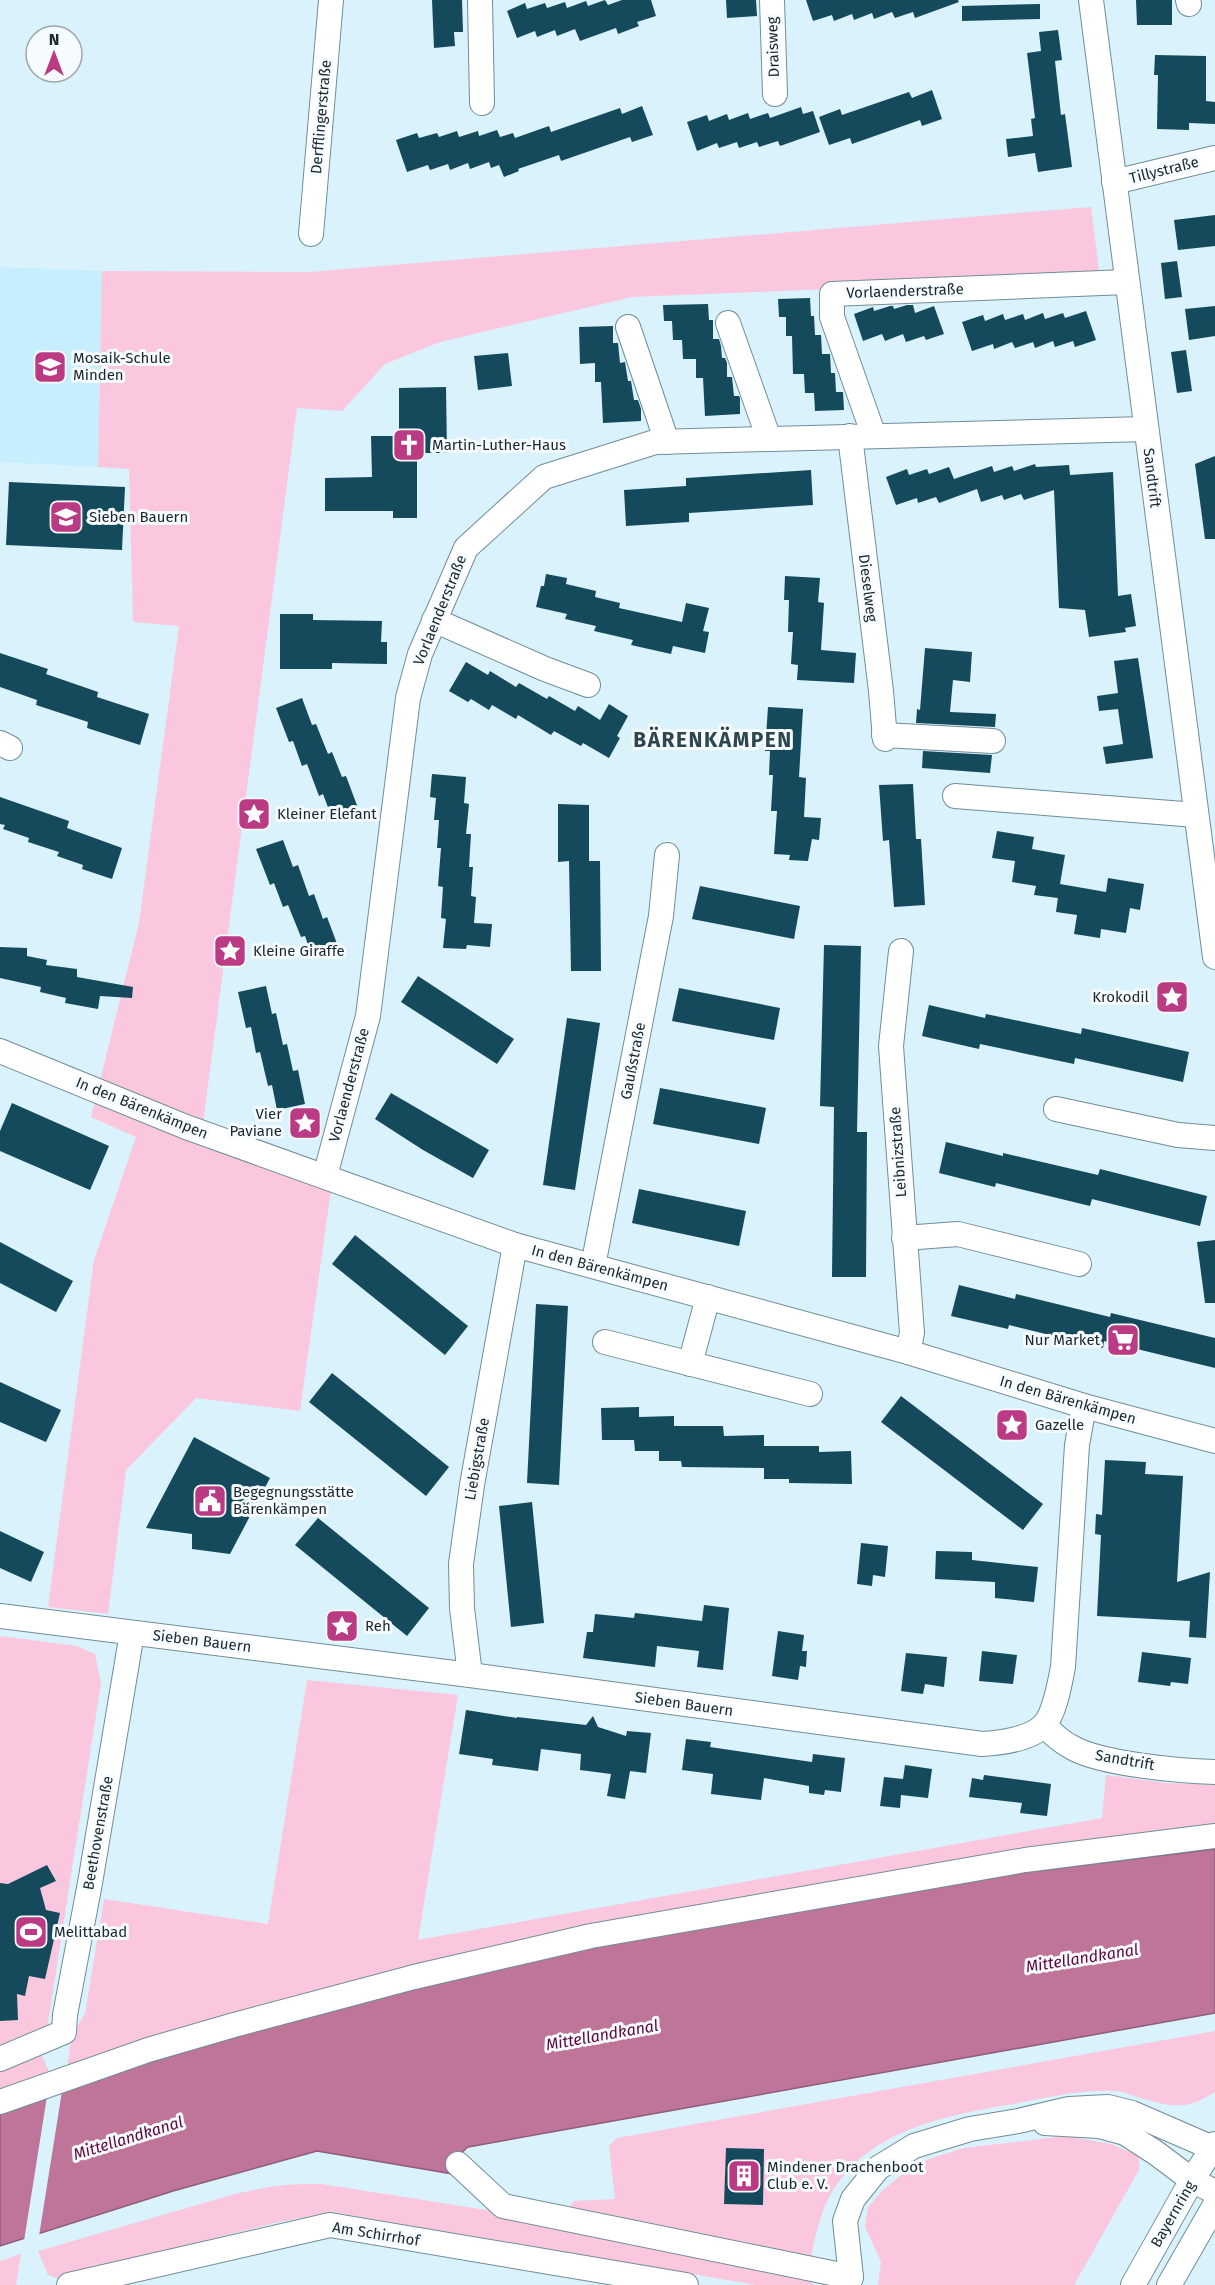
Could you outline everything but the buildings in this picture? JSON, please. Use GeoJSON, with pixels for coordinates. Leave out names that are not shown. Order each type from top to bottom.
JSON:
{"type":"FeatureCollection","features":[{"type":"Feature","properties":{"kind":"street","name":"Derfflingerstraße"},"geometry":{"type":"LineString","coordinates":[[311,234],[331,0]]}},
{"type":"Feature","properties":{"kind":"street"},"geometry":{"type":"LineString","coordinates":[[480,0],[482,103]]}},
{"type":"Feature","properties":{"kind":"street","name":"Draisweg"},"geometry":{"type":"LineString","coordinates":[[772,0],[775,94]]}},
{"type":"Feature","properties":{"kind":"street","name":"Sandtrift"},"geometry":{"type":"LineString","coordinates":[[1091,0],[1215,957]]}},
{"type":"Feature","properties":{"kind":"street","name":"Tillystraße"},"geometry":{"type":"LineString","coordinates":[[1114,182],[1215,158]]}},
{"type":"Feature","properties":{"kind":"street","name":"Vorlaenderstraße"},"geometry":{"type":"LineString","coordinates":[[874,436],[832,317],[832,294],[1126,282]]}},
{"type":"Feature","properties":{"kind":"street"},"geometry":{"type":"LineString","coordinates":[[728,323],[769,439]]}},
{"type":"Feature","properties":{"kind":"street"},"geometry":{"type":"LineString","coordinates":[[628,327],[667,441]]}},
{"type":"Feature","properties":{"kind":"street","name":"Vorlaenderstraße"},"geometry":{"type":"LineString","coordinates":[[325,1176],[368,1016],[408,698],[420,654],[466,548],[544,477],[655,442],[667,441],[1146,429]]}},
{"type":"Feature","properties":{"kind":"street","name":"Dieselweg"},"geometry":{"type":"LineString","coordinates":[[850,436],[881,691],[884,737],[993,741]]}},
{"type":"Feature","properties":{"kind":"street"},"geometry":{"type":"LineString","coordinates":[[434,620],[545,669],[588,685]]}},
{"type":"Feature","properties":{"kind":"street"},"geometry":{"type":"LineString","coordinates":[[956,796],[1196,815]]}},
{"type":"Feature","properties":{"kind":"street","name":"Gaußstraße"},"geometry":{"type":"LineString","coordinates":[[593,1266],[661,916],[667,855]]}},
{"type":"Feature","properties":{"kind":"street","name":"Leibnizstraße"},"geometry":{"type":"LineString","coordinates":[[901,951],[891,1046],[903,1238],[912,1333],[908,1352]]}},
{"type":"Feature","properties":{"kind":"street","name":"In den Bärenkämpen"},"geometry":{"type":"LineString","coordinates":[[0,1051],[186,1127],[515,1245],[908,1352],[1084,1406],[1215,1441]]}},
{"type":"Feature","properties":{"kind":"street"},"geometry":{"type":"LineString","coordinates":[[1056,1110],[1178,1135],[1215,1138]]}},
{"type":"Feature","properties":{"kind":"street"},"geometry":{"type":"LineString","coordinates":[[903,1238],[958,1234],[1079,1264]]}},
{"type":"Feature","properties":{"kind":"street","name":"Liebigstraße"},"geometry":{"type":"LineString","coordinates":[[470,1675],[462,1608],[461,1564],[474,1473],[515,1245]]}},
{"type":"Feature","properties":{"kind":"street"},"geometry":{"type":"LineString","coordinates":[[690,1364],[708,1297]]}},
{"type":"Feature","properties":{"kind":"street"},"geometry":{"type":"LineString","coordinates":[[605,1342],[810,1394]]}},
{"type":"Feature","properties":{"kind":"street"},"geometry":{"type":"LineString","coordinates":[[1044,1725],[1057,1697],[1064,1667],[1077,1445],[1084,1406]]}},
{"type":"Feature","properties":{"kind":"street","name":"Sieben Bauern"},"geometry":{"type":"LineString","coordinates":[[0,1616],[470,1675],[982,1744],[1000,1743],[1024,1736],[1044,1725]]}},
{"type":"Feature","properties":{"kind":"street","name":"Beethovenstraße"},"geometry":{"type":"LineString","coordinates":[[0,2059],[64,2032],[65,2015],[90,1883],[132,1633]]}},
{"type":"Feature","properties":{"kind":"street","name":"Sandtrift"},"geometry":{"type":"LineString","coordinates":[[1044,1725],[1057,1738],[1074,1749],[1105,1759],[1215,1772]]}},
{"type":"Feature","properties":{"kind":"street"},"geometry":{"type":"LineString","coordinates":[[0,2102],[148,2050],[234,2025],[414,1977],[591,1936],[1025,1860],[1215,1836]]}},
{"type":"Feature","properties":{"kind":"street"},"geometry":{"type":"LineString","coordinates":[[458,2164],[503,2206],[850,2281],[845,2221],[854,2199],[878,2168],[914,2146],[970,2129],[1069,2109],[1108,2107],[1132,2113],[1214,2147]]}},
{"type":"Feature","properties":{"kind":"street"},"geometry":{"type":"LineString","coordinates":[[1018,2121],[1099,2126],[1125,2133],[1192,2180],[1215,2192]]}},
{"type":"Feature","properties":{"kind":"street","name":"Bayernring"},"geometry":{"type":"LineString","coordinates":[[1132,2285],[1192,2180],[1214,2147]]}},
{"type":"Feature","properties":{"kind":"street","name":"Bayernring"},"geometry":{"type":"LineString","coordinates":[[1169,2285],[1215,2205]]}},
{"type":"Feature","properties":{"kind":"street","name":"Am Schirrhof"},"geometry":{"type":"LineString","coordinates":[[69,2285],[330,2225],[686,2285]]}},
{"type":"Feature","properties":{"kind":"shaded area"},"geometry":{"type":"Polygon","coordinates":[[[1091,207],[1100,278],[632,297],[440,342],[385,364],[342,411],[297,408],[200,1146],[331,1190],[300,1411],[196,1398],[126,1470],[108,1614],[48,1607],[94,1260],[136,1137],[91,1117],[139,923],[179,626],[133,622],[129,469],[98,467],[102,271],[310,272],[1091,207]]]}},
{"type":"Feature","properties":{"kind":"shaded area","name":"Mosaik-Schule Minden"},"geometry":{"type":"Polygon","coordinates":[[[0,267],[102,271],[98,467],[1,462],[0,468],[0,267]]]}},
{"type":"Feature","properties":{"kind":"shaded area","name":"Melittabad"},"geometry":{"type":"Polygon","coordinates":[[[0,1636],[77,1646],[95,1654],[101,1683],[47,2029],[0,2050],[0,1636]]]}},
{"type":"Feature","properties":{"kind":"shaded area"},"geometry":{"type":"Polygon","coordinates":[[[307,1680],[458,1695],[418,1940],[1102,1818],[1106,1775],[1166,1783],[1215,1785],[1215,1827],[66,2075],[72,2034],[85,2014],[104,1899],[268,1924],[307,1680]]]}},
{"type":"Feature","properties":{"kind":"shaded area"},"geometry":{"type":"Polygon","coordinates":[[[1215,2031],[1215,2092],[1195,2102],[1186,2105],[1168,2105],[1118,2091],[1076,2093],[956,2115],[901,2133],[877,2146],[855,2163],[837,2185],[823,2211],[808,2278],[813,2285],[756,2285],[331,2212],[275,2223],[56,2278],[48,2275],[38,2251],[235,2194],[289,2185],[322,2184],[518,2215],[568,2208],[574,2201],[615,2199],[609,2146],[617,2138],[1215,2031]]]}},
{"type":"Feature","properties":{"kind":"shaded area"},"geometry":{"type":"Polygon","coordinates":[[[39,2049],[50,2074],[0,2096],[0,2066],[39,2049]]]}},
{"type":"Feature","properties":{"kind":"shaded area"},"geometry":{"type":"Polygon","coordinates":[[[1066,2136],[1111,2144],[1139,2156],[1139,2170],[1074,2285],[878,2285],[881,2262],[865,2227],[868,2207],[900,2176],[929,2159],[964,2148],[1066,2136]]]}},
{"type":"Feature","properties":{"kind":"shaded area"},"geometry":{"type":"Polygon","coordinates":[[[21,2254],[16,2285],[0,2285],[0,2261],[21,2254]]]}},
{"type":"Feature","properties":{"kind":"water","name":"Mittellandkanal"},"geometry":{"type":"Polygon","coordinates":[[[1215,1849],[1215,2013],[468,2147],[460,2156],[459,2175],[317,2151],[173,2191],[0,2246],[0,2108],[236,2036],[416,1988],[593,1947],[1026,1872],[1215,1849]]]}},
{"type":"Feature","properties":{"kind":"pier"},"geometry":{"type":"Polygon","coordinates":[[[63,2085],[39,2236],[24,2241],[48,2090],[63,2085]]]}},
{"type":"Feature","properties":{"kind":"place","name":"Mosaik-Schule Minden"},"geometry":{"type":"Point","coordinates":[50,367]}},
{"type":"Feature","properties":{"kind":"place","name":"Martin-Luther-Haus"},"geometry":{"type":"Point","coordinates":[409,445]}},
{"type":"Feature","properties":{"kind":"place","name":"Sieben Bauern"},"geometry":{"type":"Point","coordinates":[66,517]}},
{"type":"Feature","properties":{"kind":"place","name":"Kleiner Elefant"},"geometry":{"type":"Point","coordinates":[254,814]}},
{"type":"Feature","properties":{"kind":"place","name":"Kleine Giraffe"},"geometry":{"type":"Point","coordinates":[230,951]}},
{"type":"Feature","properties":{"kind":"place","name":"Krokodil"},"geometry":{"type":"Point","coordinates":[1172,997]}},
{"type":"Feature","properties":{"kind":"place","name":"Vier Paviane"},"geometry":{"type":"Point","coordinates":[305,1123]}},
{"type":"Feature","properties":{"kind":"place","name":"Nur Market"},"geometry":{"type":"Point","coordinates":[1123,1340]}},
{"type":"Feature","properties":{"kind":"place","name":"Gazelle"},"geometry":{"type":"Point","coordinates":[1012,1425]}},
{"type":"Feature","properties":{"kind":"place","name":"Begegnungsstätte Bärenkämpen"},"geometry":{"type":"Point","coordinates":[210,1501]}},
{"type":"Feature","properties":{"kind":"place","name":"Reh"},"geometry":{"type":"Point","coordinates":[342,1626]}},
{"type":"Feature","properties":{"kind":"place","name":"Melittabad"},"geometry":{"type":"Point","coordinates":[31,1932]}},
{"type":"Feature","properties":{"kind":"place","name":"Mindener Drachenboot Club e. V."},"geometry":{"type":"Point","coordinates":[744,2176]}},
{"type":"Feature","properties":{"kind":"district","name":"BÄRENKÄMPEN"},"geometry":{"type":"Point","coordinates":[713,740]}}]}
